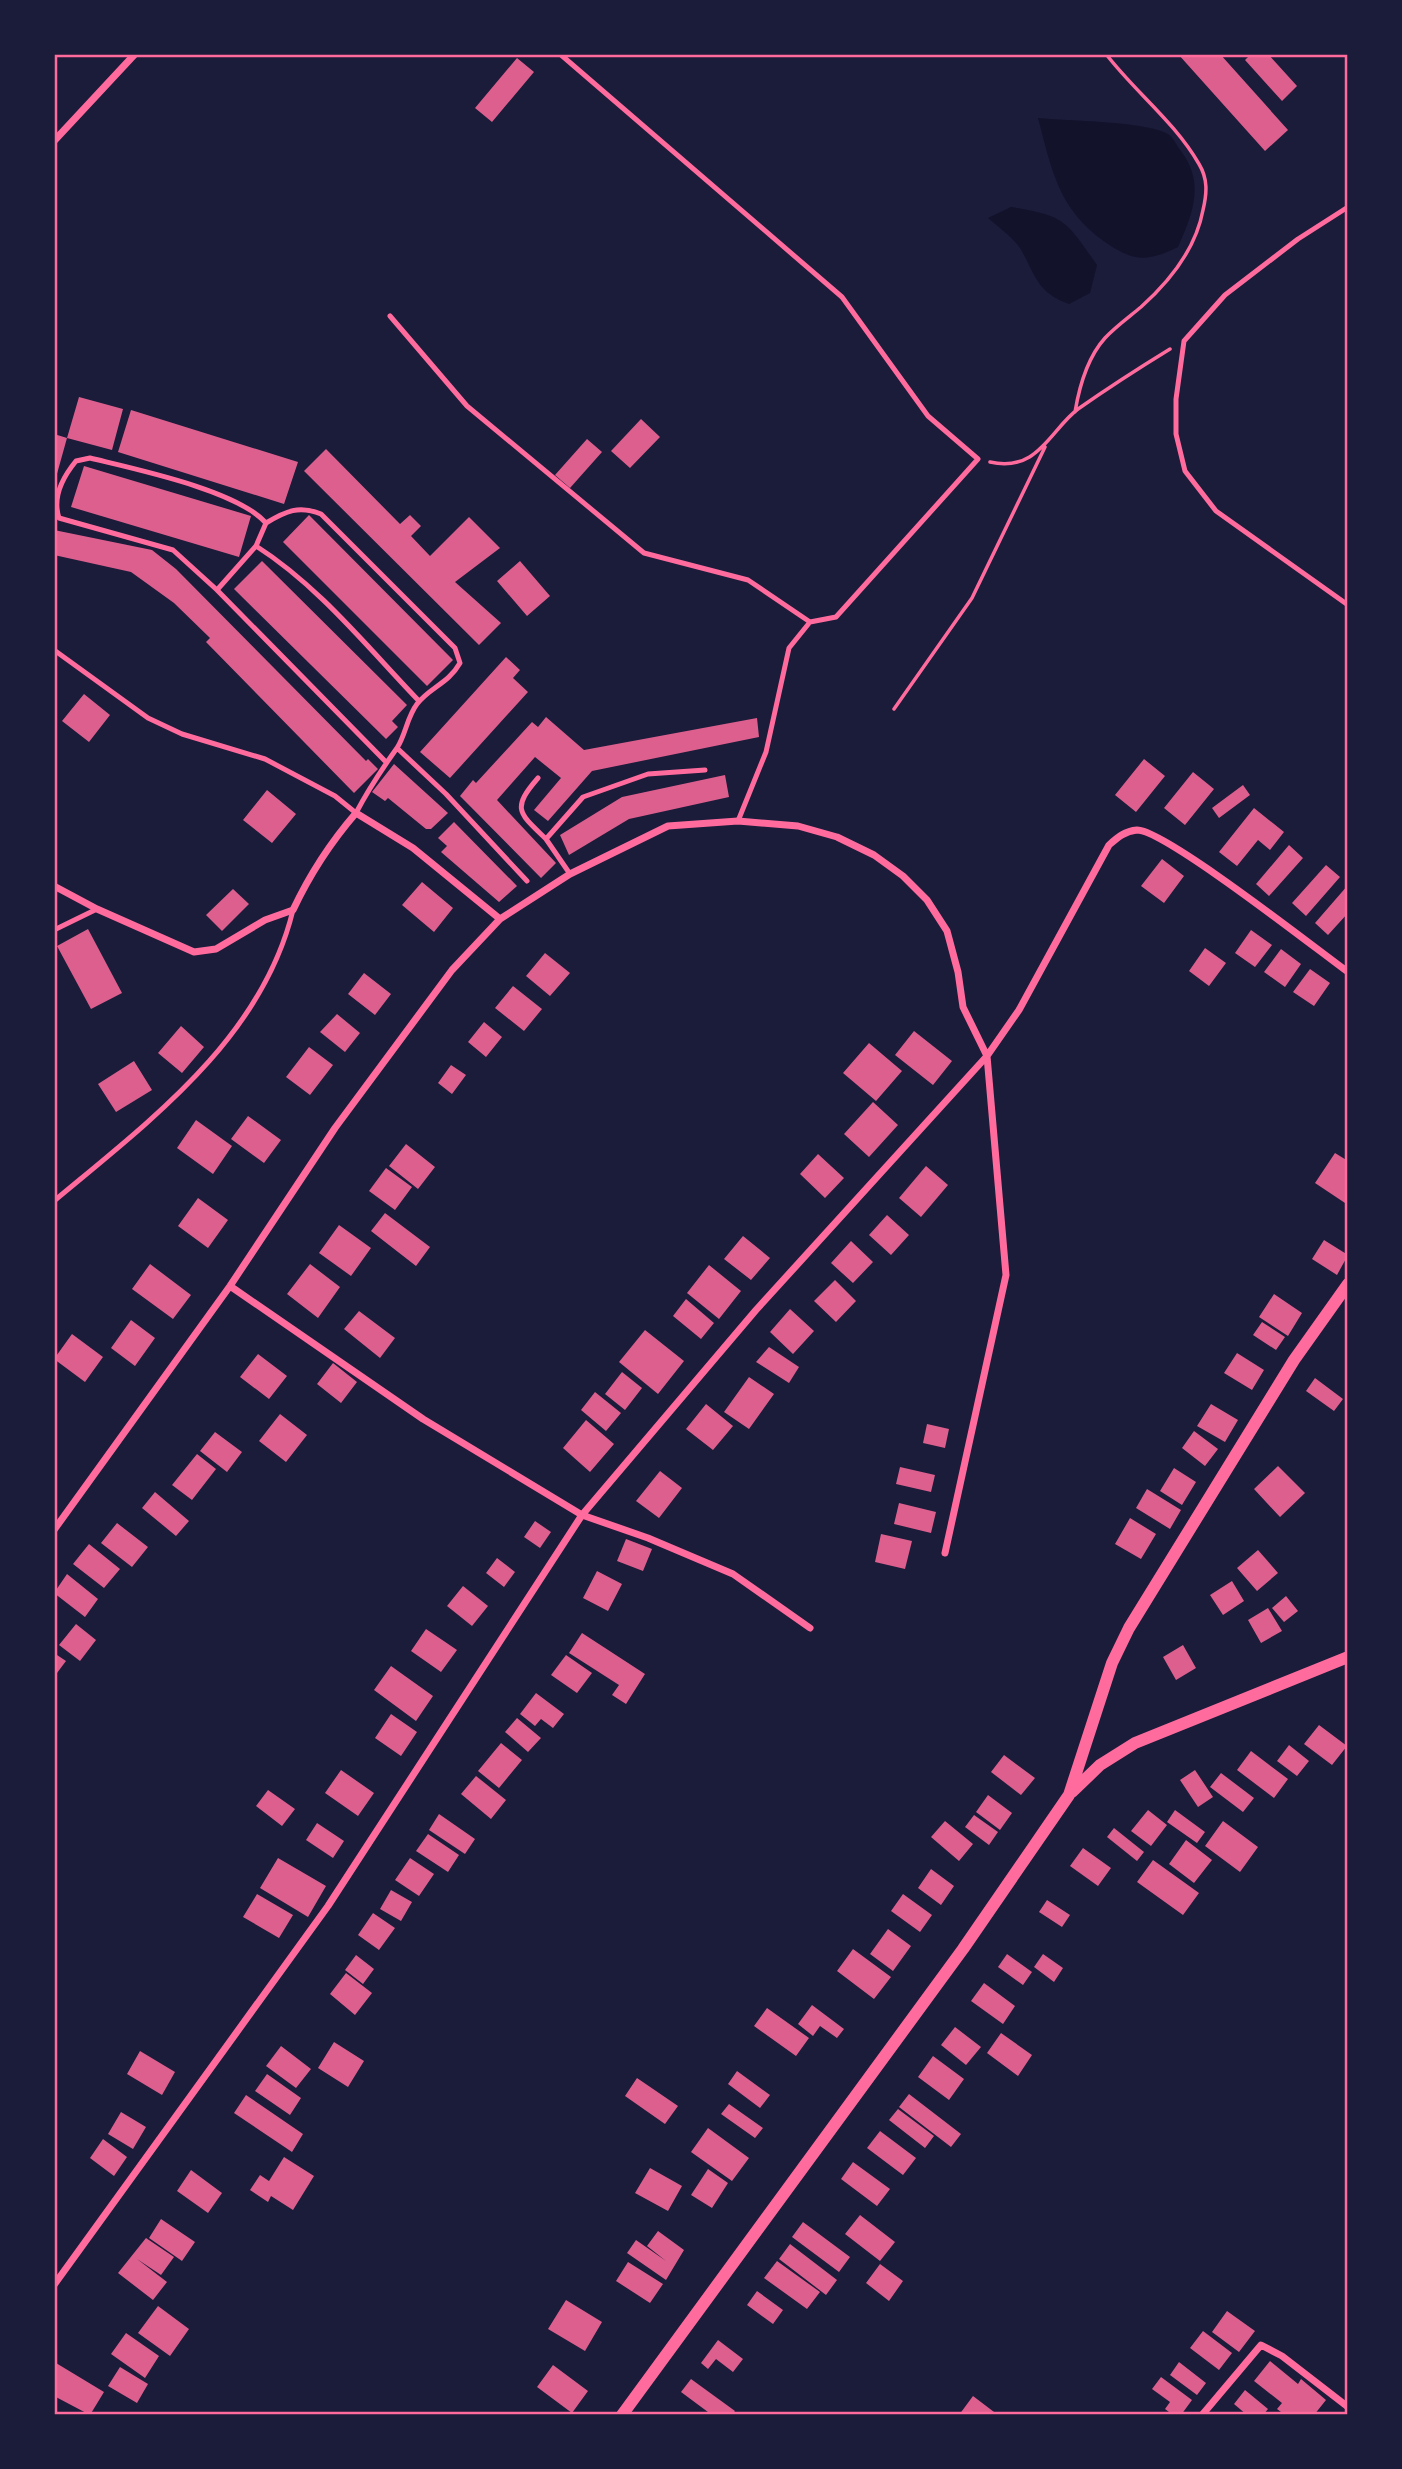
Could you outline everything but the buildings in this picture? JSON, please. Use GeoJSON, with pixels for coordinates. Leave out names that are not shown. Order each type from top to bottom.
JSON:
{"type":"FeatureCollection","features":[{"type":"Feature","properties":{"kind":"street"},"geometry":{"type":"LineString","coordinates":[[54,141],[135,54]]}},
{"type":"Feature","properties":{"kind":"street"},"geometry":{"type":"LineString","coordinates":[[54,886],[97,909],[194,952],[215,949],[265,920],[293,910],[331,842],[356,813],[413,848],[500,919]]}},
{"type":"Feature","properties":{"kind":"street"},"geometry":{"type":"LineString","coordinates":[[54,1530],[230,1286],[343,1116],[452,971],[500,919],[570,874],[668,826],[738,821],[798,826],[837,837],[874,855],[903,876],[927,900],[947,931],[958,972],[963,1007],[987,1056],[1006,1275],[945,1553]]}},
{"type":"Feature","properties":{"kind":"street"},"geometry":{"type":"LineString","coordinates":[[54,2286],[328,1906],[582,1515],[756,1310],[987,1056],[1019,1010],[1088,880],[1110,845],[1122,834],[1138,830],[1152,833],[1348,972]]}},
{"type":"Feature","properties":{"kind":"street"},"geometry":{"type":"LineString","coordinates":[[1069,1795],[1112,1663],[1129,1628],[1294,1360],[1348,1284]]}},
{"type":"Feature","properties":{"kind":"street"},"geometry":{"type":"LineString","coordinates":[[230,1286],[423,1419],[582,1515],[648,1538],[733,1574],[810,1628]]}},
{"type":"Feature","properties":{"kind":"street"},"geometry":{"type":"LineString","coordinates":[[622,2415],[978,1927],[1069,1795],[1100,1765],[1135,1743],[1348,1657]]}},
{"type":"Feature","properties":{"kind":"street"},"geometry":{"type":"LineString","coordinates":[[1202,2415],[1261,2344],[1282,2356],[1348,2407]]}},
{"type":"Feature","properties":{"kind":"lane"},"geometry":{"type":"LineString","coordinates":[[560,54],[842,296],[928,416],[978,459],[836,617],[810,622],[789,648],[766,752],[738,821]]}},
{"type":"Feature","properties":{"kind":"lane"},"geometry":{"type":"LineString","coordinates":[[1348,207],[1298,239],[1225,295],[1184,341],[1176,422],[1185,471],[1216,511],[1348,605]]}},
{"type":"Feature","properties":{"kind":"lane"},"geometry":{"type":"LineString","coordinates":[[390,316],[467,406],[644,553],[748,580],[810,622]]}},
{"type":"Feature","properties":{"kind":"lane"},"geometry":{"type":"LineString","coordinates":[[266,523],[255,510],[232,499],[90,458],[76,461],[67,471],[55,506],[59,518],[173,550],[217,590],[385,761]]}},
{"type":"Feature","properties":{"kind":"lane"},"geometry":{"type":"LineString","coordinates":[[54,650],[148,718],[182,734],[265,759],[335,796],[356,813],[385,761],[397,748],[410,714],[419,701],[451,678],[460,663],[455,649],[321,514],[306,508],[288,510],[266,523],[256,546],[217,590]]}},
{"type":"Feature","properties":{"kind":"lane"},"geometry":{"type":"LineString","coordinates":[[256,546],[273,557],[330,608],[419,701]]}},
{"type":"Feature","properties":{"kind":"lane"},"geometry":{"type":"LineString","coordinates":[[397,748],[446,794],[527,881]]}},
{"type":"Feature","properties":{"kind":"lane"},"geometry":{"type":"LineString","coordinates":[[546,839],[583,797],[648,774],[705,770]]}},
{"type":"Feature","properties":{"kind":"lane"},"geometry":{"type":"LineString","coordinates":[[538,778],[522,797],[519,805],[524,817],[546,839],[570,874]]}},
{"type":"Feature","properties":{"kind":"lane"},"geometry":{"type":"LineString","coordinates":[[54,930],[97,909]]}},
{"type":"Feature","properties":{"kind":"lane"},"geometry":{"type":"LineString","coordinates":[[54,1201],[152,1119],[206,1064],[245,1016],[274,969],[284,946],[293,910]]}},
{"type":"Feature","properties":{"kind":"path"},"geometry":{"type":"LineString","coordinates":[[1074,412],[1079,387],[1104,339],[1144,304],[1188,254],[1201,222],[1208,189],[1200,166],[1169,121],[1128,82],[1105,54]]}},
{"type":"Feature","properties":{"kind":"path"},"geometry":{"type":"LineString","coordinates":[[894,709],[972,598],[1045,447],[1074,412],[1184,341]]}},
{"type":"Feature","properties":{"kind":"path"},"geometry":{"type":"LineString","coordinates":[[978,459],[1006,465],[1045,447]]}},
{"type":"Feature","properties":{"kind":"shaded area"},"geometry":{"type":"Polygon","coordinates":[[[1038,118],[1142,126],[1170,135],[1188,163],[1195,186],[1192,210],[1178,247],[1141,258],[1115,249],[1089,229],[1067,202],[1059,187],[1038,118]]]}},
{"type":"Feature","properties":{"kind":"shaded area"},"geometry":{"type":"Polygon","coordinates":[[[1011,207],[1054,218],[1071,230],[1097,265],[1090,293],[1069,304],[1043,288],[1017,244],[988,218],[1011,207]]]}}]}
